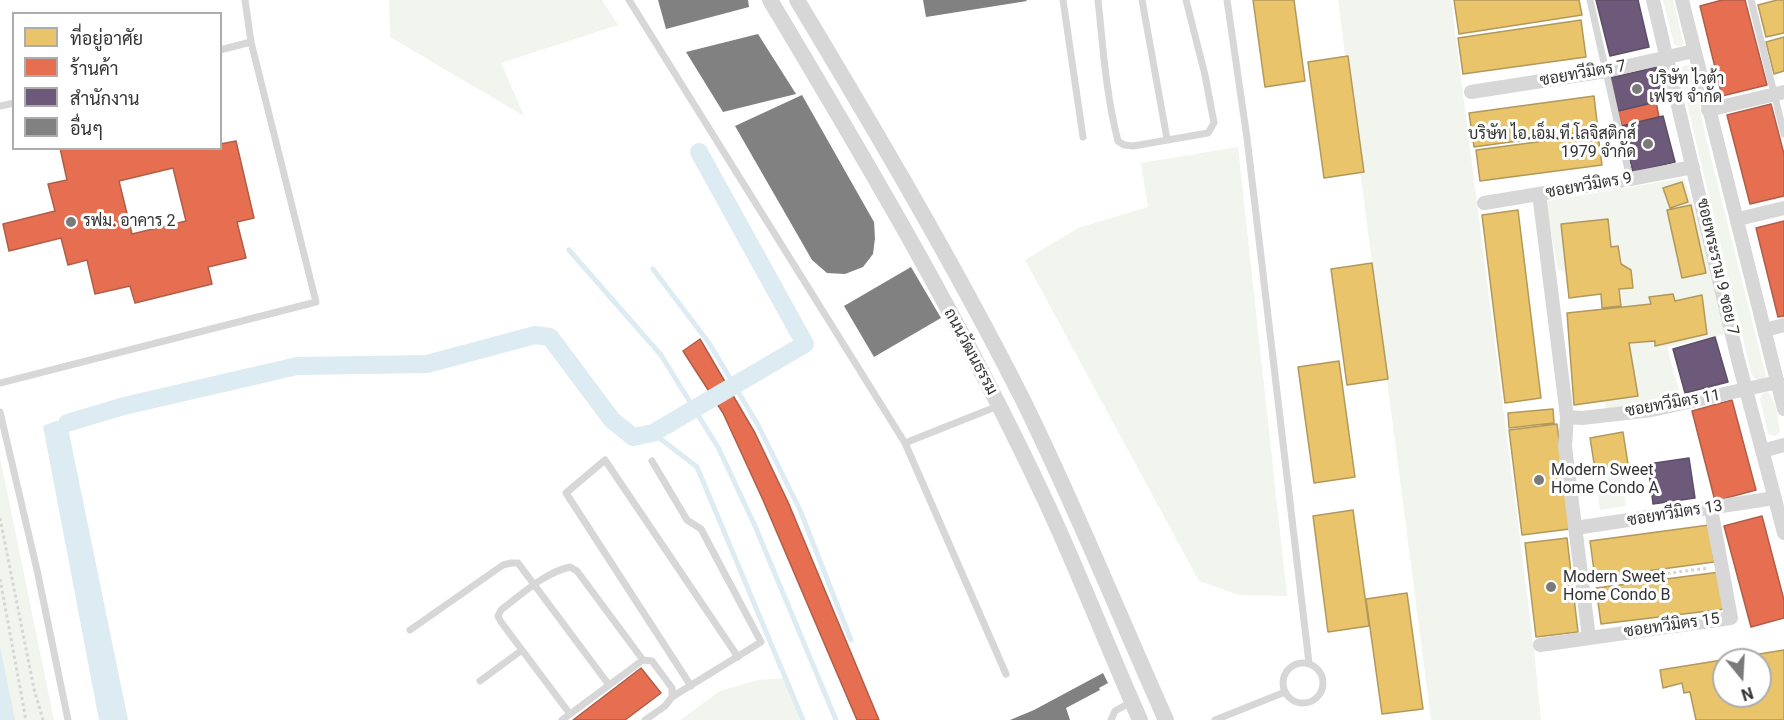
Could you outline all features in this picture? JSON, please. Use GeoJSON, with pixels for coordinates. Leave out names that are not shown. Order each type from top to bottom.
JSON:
{"type":"FeatureCollection","features":[{"type":"Feature","properties":{"kind":"street","name":"ถนนวัฒนธรรม"},"geometry":{"type":"LineString","coordinates":[[770,0],[865,160],[978,365],[1047,504],[1140,720]]}},
{"type":"Feature","properties":{"kind":"street","name":"ถนนวัฒนธรรม"},"geometry":{"type":"LineString","coordinates":[[797,0],[867,116],[1022,398],[1166,720]]}},
{"type":"Feature","properties":{"kind":"street","name":"ซอยพระราม 9 ซอย 7"},"geometry":{"type":"LineString","coordinates":[[1653,0],[1746,390],[1762,451],[1779,499],[1784,533]]}},
{"type":"Feature","properties":{"kind":"street","name":"ซอยพระราม 9 ซอย 7"},"geometry":{"type":"LineString","coordinates":[[1682,0],[1784,409]]}},
{"type":"Feature","properties":{"kind":"street","name":"ซอยทวีมิตร 7"},"geometry":{"type":"LineString","coordinates":[[1471,92],[1606,71],[1694,51]]}},
{"type":"Feature","properties":{"kind":"street"},"geometry":{"type":"LineString","coordinates":[[1708,110],[1779,93]]}},
{"type":"Feature","properties":{"kind":"street","name":"ซอยทวีมิตร 9"},"geometry":{"type":"LineString","coordinates":[[1484,203],[1693,167]]}},
{"type":"Feature","properties":{"kind":"street"},"geometry":{"type":"LineString","coordinates":[[1539,195],[1567,417],[1565,446],[1589,638]]}},
{"type":"Feature","properties":{"kind":"street"},"geometry":{"type":"LineString","coordinates":[[1738,219],[1784,208]]}},
{"type":"Feature","properties":{"kind":"street"},"geometry":{"type":"LineString","coordinates":[[1765,330],[1784,325]]}},
{"type":"Feature","properties":{"kind":"street","name":"ซอยทวีมิตร 11"},"geometry":{"type":"LineString","coordinates":[[1567,417],[1582,418],[1652,410],[1778,382]]}},
{"type":"Feature","properties":{"kind":"street"},"geometry":{"type":"LineString","coordinates":[[998,406],[1022,398]]}},
{"type":"Feature","properties":{"kind":"street"},"geometry":{"type":"LineString","coordinates":[[1762,451],[1784,445]]}},
{"type":"Feature","properties":{"kind":"street","name":"ซอยทวีมิตร 13"},"geometry":{"type":"LineString","coordinates":[[1575,528],[1779,499]]}},
{"type":"Feature","properties":{"kind":"street","name":"ซอยทวีมิตร 15"},"geometry":{"type":"LineString","coordinates":[[1540,645],[1731,618],[1711,509]]}},
{"type":"Feature","properties":{"kind":"street"},"geometry":{"type":"LineString","coordinates":[[1132,702],[1153,692]]}},
{"type":"Feature","properties":{"kind":"lane"},"geometry":{"type":"LineString","coordinates":[[0,383],[316,302],[251,42],[245,0]]}},
{"type":"Feature","properties":{"kind":"lane"},"geometry":{"type":"LineString","coordinates":[[629,0],[905,443],[1006,674]]}},
{"type":"Feature","properties":{"kind":"lane"},"geometry":{"type":"LineString","coordinates":[[1063,0],[1083,137]]}},
{"type":"Feature","properties":{"kind":"lane"},"geometry":{"type":"LineString","coordinates":[[1098,0],[1106,76],[1118,141],[1124,145],[1133,146],[1208,133],[1214,123],[1205,75],[1186,0]]}},
{"type":"Feature","properties":{"kind":"lane"},"geometry":{"type":"LineString","coordinates":[[1142,0],[1167,139]]}},
{"type":"Feature","properties":{"kind":"lane"},"geometry":{"type":"LineString","coordinates":[[1227,0],[1246,138],[1309,663]]}},
{"type":"Feature","properties":{"kind":"lane"},"geometry":{"type":"LineString","coordinates":[[1590,0],[1630,179]]}},
{"type":"Feature","properties":{"kind":"lane"},"geometry":{"type":"LineString","coordinates":[[1751,0],[1779,93],[1784,134]]}},
{"type":"Feature","properties":{"kind":"lane"},"geometry":{"type":"LineString","coordinates":[[222,49],[251,42]]}},
{"type":"Feature","properties":{"kind":"lane"},"geometry":{"type":"LineString","coordinates":[[905,443],[998,406]]}},
{"type":"Feature","properties":{"kind":"lane"},"geometry":{"type":"LineString","coordinates":[[1,417],[37,570],[68,720]]}},
{"type":"Feature","properties":{"kind":"lane"},"geometry":{"type":"LineString","coordinates":[[691,686],[566,493],[605,460],[738,657]]}},
{"type":"Feature","properties":{"kind":"lane"},"geometry":{"type":"LineString","coordinates":[[645,720],[665,706],[672,697],[761,642],[701,529],[687,520],[652,461]]}},
{"type":"Feature","properties":{"kind":"lane"},"geometry":{"type":"LineString","coordinates":[[410,630],[503,565],[511,562],[518,563],[609,685]]}},
{"type":"Feature","properties":{"kind":"lane"},"geometry":{"type":"LineString","coordinates":[[570,714],[498,616],[501,610],[535,584],[560,570],[570,567],[577,571],[643,660]]}},
{"type":"Feature","properties":{"kind":"lane"},"geometry":{"type":"LineString","coordinates":[[480,681],[522,650]]}},
{"type":"Feature","properties":{"kind":"lane"},"geometry":{"type":"LineString","coordinates":[[562,720],[643,660],[652,661],[672,688],[672,697]]}},
{"type":"Feature","properties":{"kind":"lane"},"geometry":{"type":"LineString","coordinates":[[1296,663],[1309,663],[1316,666],[1323,676],[1324,683],[1319,695],[1302,703],[1295,701],[1285,693],[1283,679],[1285,673],[1296,663]]}},
{"type":"Feature","properties":{"kind":"lane"},"geometry":{"type":"LineString","coordinates":[[1215,720],[1285,693]]}},
{"type":"Feature","properties":{"kind":"lane"},"geometry":{"type":"LineString","coordinates":[[1111,720],[1115,711],[1132,702]]}},
{"type":"Feature","properties":{"kind":"path"},"geometry":{"type":"LineString","coordinates":[[0,518],[34,689],[43,720]]}},
{"type":"Feature","properties":{"kind":"path"},"geometry":{"type":"LineString","coordinates":[[1583,585],[1722,567]]}},
{"type":"Feature","properties":{"kind":"path"},"geometry":{"type":"LineString","coordinates":[[0,579],[26,720]]}},
{"type":"Feature","properties":{"kind":"shaded area"},"geometry":{"type":"Polygon","coordinates":[[[389,0],[602,0],[618,25],[501,63],[524,116],[390,37],[389,0]]]}},
{"type":"Feature","properties":{"kind":"shaded area"},"geometry":{"type":"Polygon","coordinates":[[[1338,0],[1451,0],[1534,649],[1541,720],[1431,720],[1338,0]]]}},
{"type":"Feature","properties":{"kind":"shaded area"},"geometry":{"type":"Polygon","coordinates":[[[1663,0],[1673,0],[1682,46],[1674,44],[1663,0]]]}},
{"type":"Feature","properties":{"kind":"shaded area"},"geometry":{"type":"Polygon","coordinates":[[[1687,65],[1693,73],[1705,134],[1766,376],[1762,381],[1754,378],[1751,372],[1683,87],[1681,72],[1683,66],[1687,65]]]}},
{"type":"Feature","properties":{"kind":"shaded area"},"geometry":{"type":"Polygon","coordinates":[[[1238,147],[1287,596],[1239,595],[1199,581],[1025,260],[1078,228],[1148,207],[1141,163],[1238,147]]]}},
{"type":"Feature","properties":{"kind":"shaded area"},"geometry":{"type":"Polygon","coordinates":[[[1684,178],[1698,219],[1726,334],[1667,347],[1681,398],[1606,409],[1593,315],[1624,312],[1619,285],[1558,270],[1546,205],[1548,201],[1684,178]]]}},
{"type":"Feature","properties":{"kind":"shaded area"},"geometry":{"type":"Polygon","coordinates":[[[1768,392],[1779,421],[1780,432],[1775,436],[1768,434],[1760,399],[1763,393],[1768,392]]]}},
{"type":"Feature","properties":{"kind":"shaded area"},"geometry":{"type":"Polygon","coordinates":[[[56,421],[67,423],[128,720],[99,720],[43,426],[56,421]]]}},
{"type":"Feature","properties":{"kind":"shaded area"},"geometry":{"type":"Polygon","coordinates":[[[0,459],[1,462],[54,720],[0,720],[0,459]]]}},
{"type":"Feature","properties":{"kind":"shaded area"},"geometry":{"type":"Polygon","coordinates":[[[1621,472],[1626,506],[1600,510],[1595,476],[1621,472]]]}},
{"type":"Feature","properties":{"kind":"shaded area"},"geometry":{"type":"Polygon","coordinates":[[[0,646],[15,720],[0,720],[0,646]]]}},
{"type":"Feature","properties":{"kind":"shaded area"},"geometry":{"type":"Polygon","coordinates":[[[788,678],[805,720],[680,720],[720,691],[758,680],[788,678]]]}},
{"type":"Feature","properties":{"kind":"building: ที่อยู่อาศัย"},"geometry":{"type":"Polygon","coordinates":[[[1253,0],[1294,0],[1305,81],[1265,87],[1253,0]]]}},
{"type":"Feature","properties":{"kind":"building: ที่อยู่อาศัย"},"geometry":{"type":"Polygon","coordinates":[[[1454,0],[1579,0],[1582,15],[1459,34],[1454,0]]]}},
{"type":"Feature","properties":{"kind":"building: ที่อยู่อาศัย"},"geometry":{"type":"Polygon","coordinates":[[[1784,0],[1784,33],[1766,37],[1758,5],[1784,0]]]}},
{"type":"Feature","properties":{"kind":"building: ที่อยู่อาศัย"},"geometry":{"type":"Polygon","coordinates":[[[1581,20],[1586,57],[1463,74],[1458,38],[1581,20]]]}},
{"type":"Feature","properties":{"kind":"building: ที่อยู่อาศัย"},"geometry":{"type":"Polygon","coordinates":[[[1784,37],[1784,71],[1774,74],[1766,42],[1784,37]]]}},
{"type":"Feature","properties":{"kind":"building: ที่อยู่อาศัย"},"geometry":{"type":"Polygon","coordinates":[[[1348,56],[1364,172],[1324,178],[1308,62],[1348,56]]]}},
{"type":"Feature","properties":{"kind":"building: ที่อยู่อาศัย"},"geometry":{"type":"Polygon","coordinates":[[[1594,96],[1598,130],[1474,147],[1469,113],[1594,96]]]}},
{"type":"Feature","properties":{"kind":"building: ที่อยู่อาศัย"},"geometry":{"type":"Polygon","coordinates":[[[1598,134],[1602,165],[1480,181],[1476,150],[1598,134]]]}},
{"type":"Feature","properties":{"kind":"building: ที่อยู่อาศัย"},"geometry":{"type":"Polygon","coordinates":[[[1682,182],[1688,202],[1670,208],[1663,188],[1682,182]]]}},
{"type":"Feature","properties":{"kind":"building: ที่อยู่อาศัย"},"geometry":{"type":"Polygon","coordinates":[[[1691,205],[1706,273],[1682,278],[1667,210],[1691,205]]]}},
{"type":"Feature","properties":{"kind":"building: ที่อยู่อาศัย"},"geometry":{"type":"Polygon","coordinates":[[[1518,210],[1541,398],[1505,403],[1482,215],[1518,210]]]}},
{"type":"Feature","properties":{"kind":"building: ที่อยู่อาศัย"},"geometry":{"type":"Polygon","coordinates":[[[1608,219],[1611,247],[1618,246],[1621,264],[1631,270],[1633,288],[1619,289],[1621,306],[1602,308],[1601,294],[1569,298],[1561,224],[1608,219]]]}},
{"type":"Feature","properties":{"kind":"building: ที่อยู่อาศัย"},"geometry":{"type":"Polygon","coordinates":[[[1372,263],[1388,379],[1347,385],[1331,269],[1372,263]]]}},
{"type":"Feature","properties":{"kind":"building: ที่อยู่อาศัย"},"geometry":{"type":"Polygon","coordinates":[[[1673,294],[1675,301],[1702,295],[1707,334],[1655,346],[1655,341],[1629,343],[1638,396],[1574,405],[1567,313],[1651,304],[1649,297],[1673,294]]]}},
{"type":"Feature","properties":{"kind":"building: ที่อยู่อาศัย"},"geometry":{"type":"Polygon","coordinates":[[[1339,361],[1355,477],[1314,483],[1298,367],[1339,361]]]}},
{"type":"Feature","properties":{"kind":"building: ที่อยู่อาศัย"},"geometry":{"type":"Polygon","coordinates":[[[1553,409],[1554,423],[1509,428],[1508,413],[1553,409]]]}},
{"type":"Feature","properties":{"kind":"building: ที่อยู่อาศัย","name":"Modern Sweet Home Condo A"},"geometry":{"type":"Polygon","coordinates":[[[1557,424],[1570,529],[1522,535],[1509,430],[1557,424]]]}},
{"type":"Feature","properties":{"kind":"building: ที่อยู่อาศัย"},"geometry":{"type":"Polygon","coordinates":[[[1623,432],[1628,464],[1595,469],[1590,438],[1623,432]]]}},
{"type":"Feature","properties":{"kind":"building: ที่อยู่อาศัย"},"geometry":{"type":"Polygon","coordinates":[[[1353,510],[1369,626],[1328,632],[1313,516],[1353,510]]]}},
{"type":"Feature","properties":{"kind":"building: ที่อยู่อาศัย"},"geometry":{"type":"Polygon","coordinates":[[[1709,525],[1714,562],[1595,578],[1590,541],[1709,525]]]}},
{"type":"Feature","properties":{"kind":"building: ที่อยู่อาศัย","name":"Modern Sweet Home Condo B"},"geometry":{"type":"Polygon","coordinates":[[[1567,538],[1578,632],[1536,637],[1525,543],[1567,538]]]}},
{"type":"Feature","properties":{"kind":"building: ที่อยู่อาศัย"},"geometry":{"type":"Polygon","coordinates":[[[1720,572],[1725,609],[1601,624],[1596,588],[1720,572]]]}},
{"type":"Feature","properties":{"kind":"building: ที่อยู่อาศัย"},"geometry":{"type":"Polygon","coordinates":[[[1407,593],[1423,709],[1382,714],[1366,599],[1407,593]]]}},
{"type":"Feature","properties":{"kind":"building: ที่อยู่อาศัย"},"geometry":{"type":"Polygon","coordinates":[[[1784,650],[1784,720],[1696,720],[1690,692],[1684,693],[1682,683],[1663,688],[1660,670],[1712,662],[1712,708],[1772,708],[1772,652],[1784,650]]]}},
{"type":"Feature","properties":{"kind":"building: ร้านค้า"},"geometry":{"type":"Polygon","coordinates":[[[1722,0],[1745,0],[1767,85],[1722,96],[1700,6],[1722,0]]]}},
{"type":"Feature","properties":{"kind":"building: ร้านค้า"},"geometry":{"type":"Polygon","coordinates":[[[1656,102],[1659,117],[1622,126],[1618,111],[1656,102]]]}},
{"type":"Feature","properties":{"kind":"building: ร้านค้า"},"geometry":{"type":"Polygon","coordinates":[[[1771,104],[1784,154],[1784,196],[1750,204],[1727,115],[1771,104]]]}},
{"type":"Feature","properties":{"kind":"building: ร้านค้า","name":"รฟม. อาคาร 2"},"geometry":{"type":"Polygon","coordinates":[[[236,141],[254,218],[237,222],[246,258],[208,267],[212,284],[135,303],[130,286],[95,294],[87,260],[68,265],[61,238],[9,251],[3,224],[55,211],[48,184],[67,180],[60,150],[222,150],[222,144],[236,141]],[[173,168],[119,181],[132,234],[186,221],[173,168]]]}},
{"type":"Feature","properties":{"kind":"building: ร้านค้า"},"geometry":{"type":"Polygon","coordinates":[[[1784,221],[1784,316],[1778,317],[1756,228],[1784,221]]]}},
{"type":"Feature","properties":{"kind":"building: ร้านค้า"},"geometry":{"type":"Polygon","coordinates":[[[700,339],[755,433],[788,502],[879,720],[857,720],[763,500],[723,413],[683,351],[700,339]]]}},
{"type":"Feature","properties":{"kind":"building: ร้านค้า"},"geometry":{"type":"Polygon","coordinates":[[[1732,400],[1756,490],[1715,501],[1692,411],[1732,400]]]}},
{"type":"Feature","properties":{"kind":"building: ร้านค้า"},"geometry":{"type":"Polygon","coordinates":[[[1762,516],[1784,600],[1784,618],[1751,627],[1724,526],[1762,516]]]}},
{"type":"Feature","properties":{"kind":"building: ร้านค้า"},"geometry":{"type":"Polygon","coordinates":[[[641,668],[661,693],[625,720],[573,720],[641,668]]]}},
{"type":"Feature","properties":{"kind":"building: สำนักงาน"},"geometry":{"type":"Polygon","coordinates":[[[1596,0],[1638,0],[1649,47],[1610,56],[1596,0]]]}},
{"type":"Feature","properties":{"kind":"building: สำนักงาน","name":"บริษัท ไวต้า เฟรช จำกัด"},"geometry":{"type":"Polygon","coordinates":[[[1656,67],[1664,100],[1618,111],[1610,78],[1656,67]]]}},
{"type":"Feature","properties":{"kind":"building: สำนักงาน","name":"บริษัท ไอ.เอ็ม.ที.โลจิสติกส์ 1979 จำกัด"},"geometry":{"type":"Polygon","coordinates":[[[1663,116],[1675,162],[1633,172],[1622,126],[1663,116]]]}},
{"type":"Feature","properties":{"kind":"building: สำนักงาน"},"geometry":{"type":"Polygon","coordinates":[[[1715,337],[1728,382],[1685,393],[1673,349],[1715,337]]]}},
{"type":"Feature","properties":{"kind":"building: สำนักงาน"},"geometry":{"type":"Polygon","coordinates":[[[1689,458],[1695,498],[1653,504],[1648,464],[1689,458]]]}},
{"type":"Feature","properties":{"kind":"building: อื่นๆ"},"geometry":{"type":"Polygon","coordinates":[[[658,0],[748,0],[749,7],[666,29],[658,0]]]}},
{"type":"Feature","properties":{"kind":"building: อื่นๆ"},"geometry":{"type":"Polygon","coordinates":[[[923,0],[1026,0],[1027,1],[926,17],[923,0]]]}},
{"type":"Feature","properties":{"kind":"building: อื่นๆ"},"geometry":{"type":"Polygon","coordinates":[[[758,34],[796,94],[723,112],[686,52],[758,34]]]}},
{"type":"Feature","properties":{"kind":"building: อื่นๆ"},"geometry":{"type":"Polygon","coordinates":[[[802,95],[874,222],[873,254],[863,267],[845,274],[827,273],[812,260],[735,126],[802,95]]]}},
{"type":"Feature","properties":{"kind":"building: อื่นๆ"},"geometry":{"type":"Polygon","coordinates":[[[911,267],[941,318],[874,357],[844,306],[911,267]]]}},
{"type":"Feature","properties":{"kind":"building: อื่นๆ"},"geometry":{"type":"Polygon","coordinates":[[[1103,673],[1108,683],[1099,688],[1100,690],[1066,708],[1070,720],[1010,720],[1034,710],[1103,673]]]}},
{"type":"Feature","properties":{"kind":"waterway"},"geometry":{"type":"LineString","coordinates":[[67,423],[124,406],[297,366],[427,364],[535,335],[550,337],[612,420],[633,437],[653,433],[805,344],[699,152]]}},
{"type":"Feature","properties":{"kind":"waterway"},"geometry":{"type":"LineString","coordinates":[[569,250],[661,355],[719,449],[755,526],[836,720]]}},
{"type":"Feature","properties":{"kind":"waterway"},"geometry":{"type":"LineString","coordinates":[[653,269],[709,343],[758,425],[800,510],[851,640]]}},
{"type":"Feature","properties":{"kind":"waterway"},"geometry":{"type":"LineString","coordinates":[[653,433],[697,467],[803,720]]}},
{"type":"Feature","properties":{"kind":"place","name":"บริษัท ไวต้า เฟรช จำกัด"},"geometry":{"type":"Point","coordinates":[1637,89]}},
{"type":"Feature","properties":{"kind":"place","name":"บริษัท ไอ.เอ็ม.ที.โลจิสติกส์ 1979 จำกัด"},"geometry":{"type":"Point","coordinates":[1648,144]}},
{"type":"Feature","properties":{"kind":"place","name":"รฟม. อาคาร 2"},"geometry":{"type":"Point","coordinates":[71,222]}},
{"type":"Feature","properties":{"kind":"place","name":"Modern Sweet Home Condo A"},"geometry":{"type":"Point","coordinates":[1539,480]}},
{"type":"Feature","properties":{"kind":"place","name":"Modern Sweet Home Condo B"},"geometry":{"type":"Point","coordinates":[1551,587]}}]}
